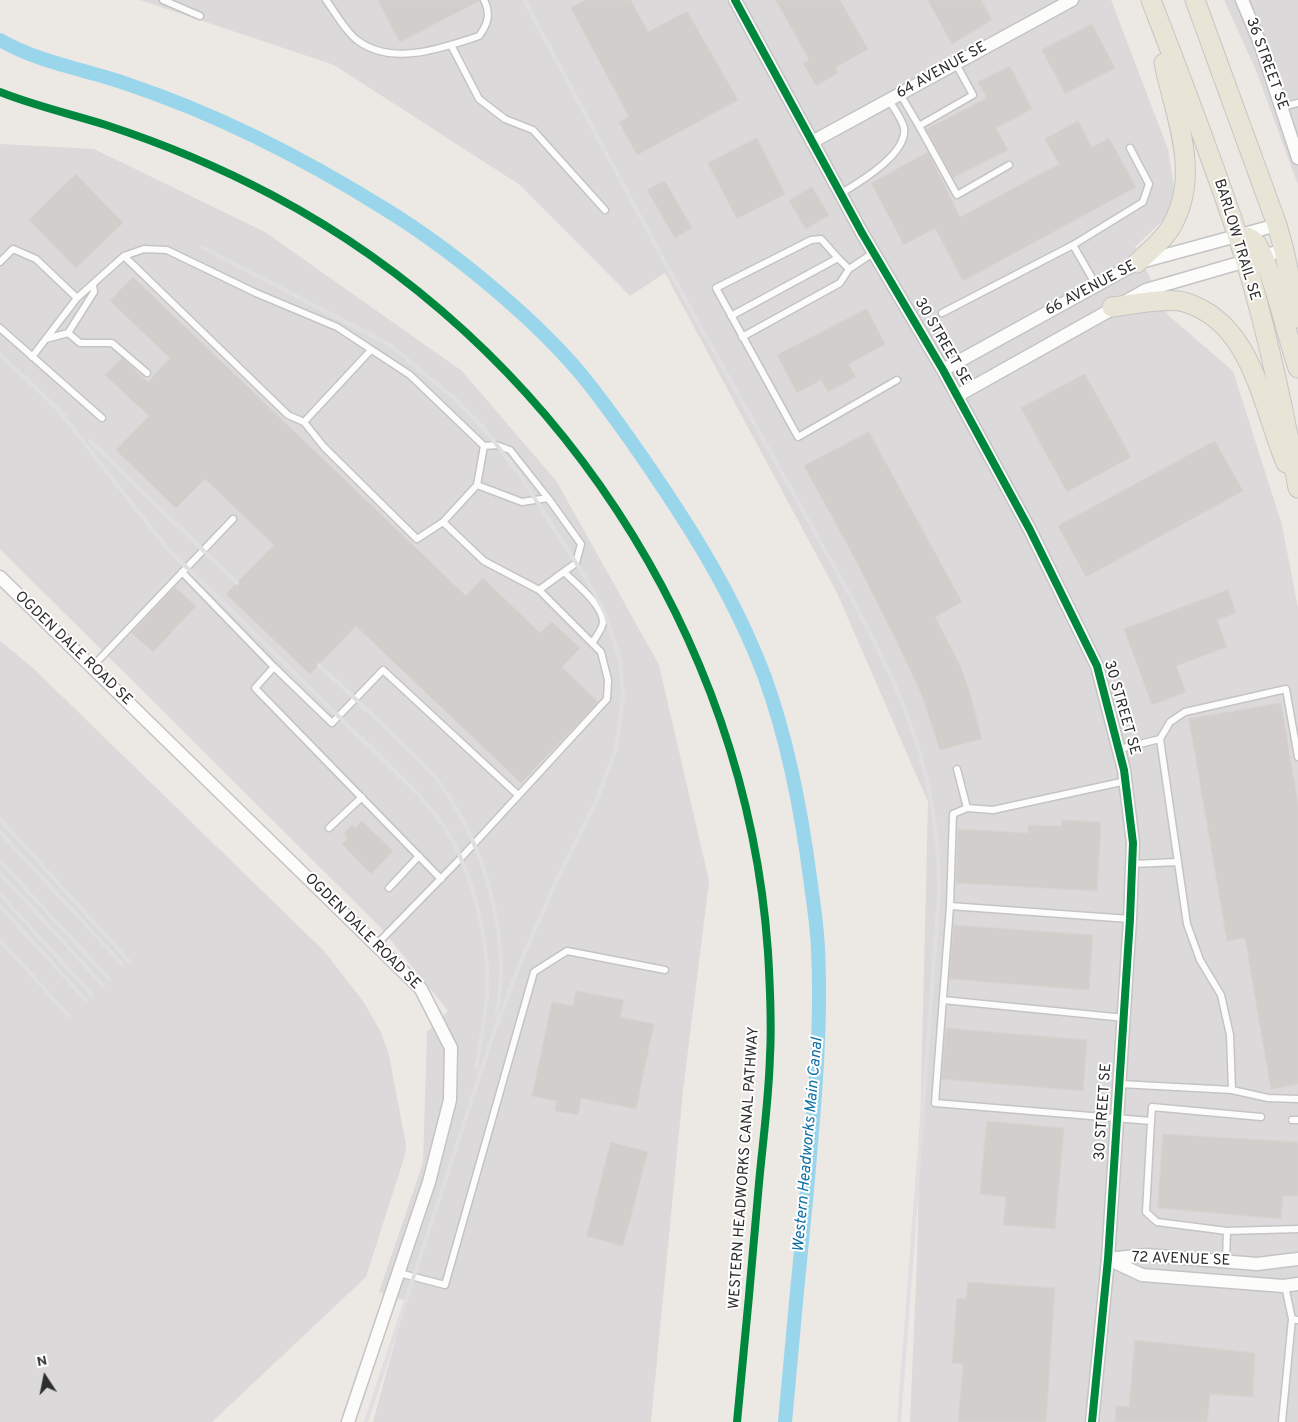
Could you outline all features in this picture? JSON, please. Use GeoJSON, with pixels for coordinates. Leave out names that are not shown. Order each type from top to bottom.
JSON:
{"type":"FeatureCollection","features":[{"type":"Feature","properties":{"kind":"main road"},"geometry":{"type":"LineString","coordinates":[[1137,263],[1170,229],[1184,197],[1186,173],[1183,136],[1165,68],[1151,0]]}},
{"type":"Feature","properties":{"kind":"main road","name":"BARLOW TRAIL SE"},"geometry":{"type":"LineString","coordinates":[[1151,0],[1237,235],[1254,259],[1286,418],[1298,489]]}},
{"type":"Feature","properties":{"kind":"main road"},"geometry":{"type":"LineString","coordinates":[[1194,0],[1276,225],[1284,250],[1298,318]]}},
{"type":"Feature","properties":{"kind":"main road"},"geometry":{"type":"LineString","coordinates":[[1254,259],[1298,368]]}},
{"type":"Feature","properties":{"kind":"main road"},"geometry":{"type":"LineString","coordinates":[[1112,307],[1148,302],[1183,302],[1204,312],[1222,325],[1239,344],[1256,376],[1267,416],[1298,489]]}},
{"type":"Feature","properties":{"kind":"street","name":"30 STREET SE"},"geometry":{"type":"LineString","coordinates":[[735,0],[840,194],[943,370],[1030,530],[1097,666],[1119,750],[1126,781],[1134,842],[1125,1018],[1108,1259],[1092,1422]]}},
{"type":"Feature","properties":{"kind":"street","name":"64 AVENUE SE"},"geometry":{"type":"LineString","coordinates":[[812,142],[1072,0]]}},
{"type":"Feature","properties":{"kind":"street","name":"36 STREET SE"},"geometry":{"type":"LineString","coordinates":[[1242,0],[1260,43],[1298,158]]}},
{"type":"Feature","properties":{"kind":"street","name":"66 AVENUE SE"},"geometry":{"type":"LineString","coordinates":[[943,370],[1137,263],[1276,225]]}},
{"type":"Feature","properties":{"kind":"street","name":"66 AVENUE SE"},"geometry":{"type":"LineString","coordinates":[[957,396],[1112,307],[1146,290],[1284,250]]}},
{"type":"Feature","properties":{"kind":"street","name":"OGDEN DALE ROAD SE"},"geometry":{"type":"LineString","coordinates":[[0,577],[421,989],[451,1048],[450,1100],[430,1182],[348,1422]]}},
{"type":"Feature","properties":{"kind":"street","name":"72 AVENUE SE"},"geometry":{"type":"LineString","coordinates":[[1108,1259],[1146,1255],[1257,1264],[1298,1259]]}},
{"type":"Feature","properties":{"kind":"street","name":"72 AVENUE SE"},"geometry":{"type":"LineString","coordinates":[[1108,1259],[1142,1276],[1292,1285]]}},
{"type":"Feature","properties":{"kind":"lane"},"geometry":{"type":"LineString","coordinates":[[163,0],[200,16]]}},
{"type":"Feature","properties":{"kind":"lane"},"geometry":{"type":"LineString","coordinates":[[326,0],[356,40],[384,53],[417,53],[479,36],[488,23],[487,7],[484,0]]}},
{"type":"Feature","properties":{"kind":"lane"},"geometry":{"type":"LineString","coordinates":[[451,45],[479,99],[506,118],[533,130],[605,210]]}},
{"type":"Feature","properties":{"kind":"lane"},"geometry":{"type":"LineString","coordinates":[[918,126],[973,95],[956,64]]}},
{"type":"Feature","properties":{"kind":"lane"},"geometry":{"type":"LineString","coordinates":[[894,97],[918,126],[956,195],[1009,165]]}},
{"type":"Feature","properties":{"kind":"lane"},"geometry":{"type":"LineString","coordinates":[[840,194],[874,172],[900,142],[904,133],[904,126],[894,97]]}},
{"type":"Feature","properties":{"kind":"lane"},"geometry":{"type":"LineString","coordinates":[[1282,107],[1298,103]]}},
{"type":"Feature","properties":{"kind":"lane"},"geometry":{"type":"LineString","coordinates":[[942,313],[1073,245],[1143,202],[1149,184],[1130,148]]}},
{"type":"Feature","properties":{"kind":"lane"},"geometry":{"type":"LineString","coordinates":[[849,269],[821,239],[811,240],[716,288],[798,437],[897,380]]}},
{"type":"Feature","properties":{"kind":"lane"},"geometry":{"type":"LineString","coordinates":[[1073,245],[1096,285]]}},
{"type":"Feature","properties":{"kind":"lane"},"geometry":{"type":"LineString","coordinates":[[32,357],[77,298],[124,256],[144,248],[167,250],[256,294],[337,327],[410,375],[484,446],[496,445],[510,450],[548,498],[581,544],[576,563],[539,590]]}},
{"type":"Feature","properties":{"kind":"lane"},"geometry":{"type":"LineString","coordinates":[[0,262],[13,249],[36,259],[77,298]]}},
{"type":"Feature","properties":{"kind":"lane"},"geometry":{"type":"LineString","coordinates":[[742,336],[840,284],[849,269],[874,253]]}},
{"type":"Feature","properties":{"kind":"lane"},"geometry":{"type":"LineString","coordinates":[[124,256],[288,415],[304,422],[324,447],[417,539],[443,522],[477,485],[484,446]]}},
{"type":"Feature","properties":{"kind":"lane"},"geometry":{"type":"LineString","coordinates":[[731,316],[838,258]]}},
{"type":"Feature","properties":{"kind":"lane"},"geometry":{"type":"LineString","coordinates":[[46,339],[68,333],[94,292],[93,284]]}},
{"type":"Feature","properties":{"kind":"lane"},"geometry":{"type":"LineString","coordinates":[[0,328],[102,418]]}},
{"type":"Feature","properties":{"kind":"lane"},"geometry":{"type":"LineString","coordinates":[[68,333],[80,343],[112,343],[146,373]]}},
{"type":"Feature","properties":{"kind":"lane"},"geometry":{"type":"LineString","coordinates":[[304,422],[372,350]]}},
{"type":"Feature","properties":{"kind":"lane"},"geometry":{"type":"LineString","coordinates":[[477,485],[522,502],[548,498]]}},
{"type":"Feature","properties":{"kind":"lane"},"geometry":{"type":"LineString","coordinates":[[92,667],[233,519]]}},
{"type":"Feature","properties":{"kind":"lane"},"geometry":{"type":"LineString","coordinates":[[376,945],[441,879],[607,699],[608,680],[601,652],[539,590],[484,561],[443,522]]}},
{"type":"Feature","properties":{"kind":"lane"},"geometry":{"type":"LineString","coordinates":[[182,572],[332,723],[383,670],[518,796]]}},
{"type":"Feature","properties":{"kind":"lane"},"geometry":{"type":"LineString","coordinates":[[564,572],[592,599],[602,613],[603,623],[592,643]]}},
{"type":"Feature","properties":{"kind":"lane"},"geometry":{"type":"LineString","coordinates":[[274,666],[255,688],[441,879]]}},
{"type":"Feature","properties":{"kind":"lane"},"geometry":{"type":"LineString","coordinates":[[1232,1090],[1230,1035],[1221,995],[1200,960],[1187,924],[1160,739],[1170,722],[1185,712],[1286,689],[1298,757]]}},
{"type":"Feature","properties":{"kind":"lane"},"geometry":{"type":"LineString","coordinates":[[1119,750],[1160,739]]}},
{"type":"Feature","properties":{"kind":"lane"},"geometry":{"type":"LineString","coordinates":[[957,769],[967,808]]}},
{"type":"Feature","properties":{"kind":"lane"},"geometry":{"type":"LineString","coordinates":[[1126,781],[993,810],[967,808],[953,814],[950,906],[935,1103],[1151,1121]]}},
{"type":"Feature","properties":{"kind":"lane"},"geometry":{"type":"LineString","coordinates":[[329,828],[362,797]]}},
{"type":"Feature","properties":{"kind":"lane"},"geometry":{"type":"LineString","coordinates":[[389,888],[419,856]]}},
{"type":"Feature","properties":{"kind":"lane"},"geometry":{"type":"LineString","coordinates":[[1132,864],[1178,862]]}},
{"type":"Feature","properties":{"kind":"lane"},"geometry":{"type":"LineString","coordinates":[[950,906],[1130,919]]}},
{"type":"Feature","properties":{"kind":"lane"},"geometry":{"type":"LineString","coordinates":[[399,1272],[445,1284],[534,972],[567,951],[665,970]]}},
{"type":"Feature","properties":{"kind":"lane"},"geometry":{"type":"LineString","coordinates":[[943,1000],[1125,1018]]}},
{"type":"Feature","properties":{"kind":"lane"},"geometry":{"type":"LineString","coordinates":[[1120,1084],[1232,1090],[1268,1098],[1298,1099]]}},
{"type":"Feature","properties":{"kind":"lane"},"geometry":{"type":"LineString","coordinates":[[1261,1117],[1152,1107],[1146,1212],[1157,1222],[1227,1231],[1298,1229]]}},
{"type":"Feature","properties":{"kind":"lane"},"geometry":{"type":"LineString","coordinates":[[1226,1261],[1227,1231]]}},
{"type":"Feature","properties":{"kind":"lane"},"geometry":{"type":"LineString","coordinates":[[1282,1422],[1295,1319],[1292,1285]]}},
{"type":"Feature","properties":{"kind":"shaded area"},"geometry":{"type":"Polygon","coordinates":[[[140,0],[1111,0],[1168,149],[1177,207],[1135,247],[1168,315],[1233,371],[1282,525],[1298,608],[1298,1422],[910,1422],[917,1257],[928,802],[837,593],[665,273],[630,296],[520,185],[334,65],[140,0]]]}},
{"type":"Feature","properties":{"kind":"shaded area"},"geometry":{"type":"Polygon","coordinates":[[[1224,0],[1298,0],[1298,185],[1255,68],[1224,0]]]}},
{"type":"Feature","properties":{"kind":"shaded area"},"geometry":{"type":"Polygon","coordinates":[[[0,144],[94,149],[265,232],[462,371],[557,482],[659,665],[709,881],[683,1091],[651,1422],[373,1422],[406,1301],[379,1292],[423,1163],[427,1032],[448,1011],[380,927],[0,549],[0,144]]]}},
{"type":"Feature","properties":{"kind":"shaded area"},"geometry":{"type":"Polygon","coordinates":[[[0,641],[33,668],[324,951],[363,1001],[381,1032],[389,1055],[406,1145],[405,1155],[366,1277],[212,1422],[0,1422],[0,641]]]}},
{"type":"Feature","properties":{"kind":"building"},"geometry":{"type":"Polygon","coordinates":[[[378,0],[479,0],[479,1],[400,42],[378,0]]]}},
{"type":"Feature","properties":{"kind":"building"},"geometry":{"type":"Polygon","coordinates":[[[586,0],[631,0],[648,32],[687,11],[738,100],[637,155],[619,122],[629,117],[571,8],[586,0]]]}},
{"type":"Feature","properties":{"kind":"building"},"geometry":{"type":"Polygon","coordinates":[[[776,0],[840,0],[868,49],[835,68],[838,73],[816,86],[803,63],[809,60],[776,0]]]}},
{"type":"Feature","properties":{"kind":"building"},"geometry":{"type":"Polygon","coordinates":[[[928,0],[981,0],[992,20],[952,44],[928,0]]]}},
{"type":"Feature","properties":{"kind":"building"},"geometry":{"type":"Polygon","coordinates":[[[1092,24],[1115,68],[1065,94],[1042,50],[1092,24]]]}},
{"type":"Feature","properties":{"kind":"building"},"geometry":{"type":"Polygon","coordinates":[[[1010,66],[1032,109],[996,128],[1008,150],[953,178],[926,129],[987,98],[978,82],[1010,66]]]}},
{"type":"Feature","properties":{"kind":"building"},"geometry":{"type":"Polygon","coordinates":[[[1078,121],[1092,147],[1109,138],[1136,187],[963,281],[935,228],[904,245],[871,183],[928,152],[960,217],[1059,164],[1045,139],[1078,121]]]}},
{"type":"Feature","properties":{"kind":"building"},"geometry":{"type":"Polygon","coordinates":[[[757,138],[785,194],[737,219],[708,163],[757,138]]]}},
{"type":"Feature","properties":{"kind":"building"},"geometry":{"type":"Polygon","coordinates":[[[76,174],[123,223],[76,268],[29,220],[76,174]]]}},
{"type":"Feature","properties":{"kind":"building"},"geometry":{"type":"Polygon","coordinates":[[[665,181],[692,228],[675,238],[647,190],[665,181]]]}},
{"type":"Feature","properties":{"kind":"building"},"geometry":{"type":"Polygon","coordinates":[[[812,187],[829,215],[806,229],[789,201],[812,187]]]}},
{"type":"Feature","properties":{"kind":"building"},"geometry":{"type":"Polygon","coordinates":[[[133,277],[466,596],[483,578],[540,633],[552,622],[580,648],[562,667],[598,702],[521,783],[356,626],[310,674],[226,594],[274,545],[205,479],[176,508],[116,450],[149,416],[105,375],[122,358],[148,382],[170,358],[110,301],[133,277]]]}},
{"type":"Feature","properties":{"kind":"building"},"geometry":{"type":"Polygon","coordinates":[[[867,309],[885,344],[849,364],[856,377],[828,392],[821,380],[797,393],[777,355],[867,309]]]}},
{"type":"Feature","properties":{"kind":"building"},"geometry":{"type":"Polygon","coordinates":[[[1085,374],[1131,457],[1067,492],[1021,408],[1085,374]]]}},
{"type":"Feature","properties":{"kind":"building"},"geometry":{"type":"Polygon","coordinates":[[[869,432],[962,602],[935,617],[959,663],[969,690],[982,739],[940,750],[921,693],[896,640],[852,553],[804,466],[869,432]]]}},
{"type":"Feature","properties":{"kind":"building"},"geometry":{"type":"Polygon","coordinates":[[[1215,441],[1243,491],[1086,577],[1058,526],[1215,441]]]}},
{"type":"Feature","properties":{"kind":"building"},"geometry":{"type":"Polygon","coordinates":[[[175,587],[196,606],[153,652],[132,633],[175,587]]]}},
{"type":"Feature","properties":{"kind":"building"},"geometry":{"type":"Polygon","coordinates":[[[1228,590],[1236,613],[1217,620],[1227,647],[1176,666],[1186,692],[1152,705],[1124,629],[1228,590]]]}},
{"type":"Feature","properties":{"kind":"building"},"geometry":{"type":"Polygon","coordinates":[[[1281,703],[1298,804],[1298,1084],[1271,1089],[1245,938],[1227,941],[1189,719],[1281,703]]]}},
{"type":"Feature","properties":{"kind":"building"},"geometry":{"type":"Polygon","coordinates":[[[1062,820],[1101,822],[1097,891],[956,883],[958,829],[1028,833],[1028,825],[1062,826],[1062,820]]]}},
{"type":"Feature","properties":{"kind":"building"},"geometry":{"type":"Polygon","coordinates":[[[362,821],[393,851],[371,874],[342,844],[348,838],[344,833],[352,825],[356,828],[362,821]]]}},
{"type":"Feature","properties":{"kind":"building"},"geometry":{"type":"Polygon","coordinates":[[[954,925],[1093,935],[1089,990],[949,979],[954,925]]]}},
{"type":"Feature","properties":{"kind":"building"},"geometry":{"type":"Polygon","coordinates":[[[576,991],[624,1000],[620,1017],[654,1024],[636,1109],[581,1098],[578,1115],[555,1111],[557,1101],[532,1096],[552,1002],[573,1006],[576,991]]]}},
{"type":"Feature","properties":{"kind":"building"},"geometry":{"type":"Polygon","coordinates":[[[946,1028],[1087,1040],[1083,1091],[942,1079],[946,1028]]]}},
{"type":"Feature","properties":{"kind":"building"},"geometry":{"type":"Polygon","coordinates":[[[987,1121],[1064,1128],[1055,1229],[1003,1225],[1006,1197],[980,1194],[987,1121]]]}},
{"type":"Feature","properties":{"kind":"building"},"geometry":{"type":"Polygon","coordinates":[[[1163,1134],[1298,1142],[1298,1196],[1283,1196],[1281,1219],[1158,1208],[1163,1134]]]}},
{"type":"Feature","properties":{"kind":"building"},"geometry":{"type":"Polygon","coordinates":[[[611,1142],[648,1152],[623,1246],[587,1236],[611,1142]]]}},
{"type":"Feature","properties":{"kind":"building"},"geometry":{"type":"Polygon","coordinates":[[[968,1282],[1055,1288],[1046,1422],[958,1422],[963,1364],[952,1363],[957,1298],[966,1299],[968,1282]]]}},
{"type":"Feature","properties":{"kind":"building"},"geometry":{"type":"Polygon","coordinates":[[[1135,1340],[1255,1353],[1253,1397],[1210,1394],[1207,1422],[1115,1422],[1116,1406],[1129,1407],[1135,1340]]]}},
{"type":"Feature","properties":{"kind":"waterway","name":"Western Headworks Main Canal"},"geometry":{"type":"LineString","coordinates":[[0,40],[15,48],[62,65],[161,96],[260,139],[355,191],[438,245],[521,312],[569,360],[589,384],[656,477],[714,569],[755,653],[781,727],[799,805],[817,932],[819,978],[817,1069],[785,1422]]}},
{"type":"Feature","properties":{"kind":"railway"},"geometry":{"type":"LineString","coordinates":[[524,0],[678,285],[865,623],[904,707],[919,750],[930,795],[937,843],[939,895],[899,1422]]}},
{"type":"Feature","properties":{"kind":"railway"},"geometry":{"type":"LineString","coordinates":[[202,247],[390,345],[455,399],[486,431],[519,474],[589,583],[605,613],[620,660],[623,697],[616,749],[596,802],[555,884],[521,961],[492,1038],[366,1422]]}},
{"type":"Feature","properties":{"kind":"railway"},"geometry":{"type":"LineString","coordinates":[[0,354],[65,416]]}},
{"type":"Feature","properties":{"kind":"railway"},"geometry":{"type":"LineString","coordinates":[[59,411],[168,549],[415,791],[450,836],[467,873],[479,914],[486,956],[487,996],[476,1068]]}},
{"type":"Feature","properties":{"kind":"railway"},"geometry":{"type":"LineString","coordinates":[[90,441],[237,583]]}},
{"type":"Feature","properties":{"kind":"railway"},"geometry":{"type":"LineString","coordinates":[[319,665],[428,769],[443,788],[472,839],[492,897],[498,927],[501,958],[496,1016]]}},
{"type":"Feature","properties":{"kind":"railway"},"geometry":{"type":"LineString","coordinates":[[0,819],[129,961]]}},
{"type":"Feature","properties":{"kind":"railway"},"geometry":{"type":"LineString","coordinates":[[0,832],[122,964]]}},
{"type":"Feature","properties":{"kind":"railway"},"geometry":{"type":"LineString","coordinates":[[0,861],[109,979]]}},
{"type":"Feature","properties":{"kind":"railway"},"geometry":{"type":"LineString","coordinates":[[0,873],[103,985]]}},
{"type":"Feature","properties":{"kind":"railway"},"geometry":{"type":"LineString","coordinates":[[0,894],[92,995]]}},
{"type":"Feature","properties":{"kind":"railway"},"geometry":{"type":"LineString","coordinates":[[0,906],[86,1000]]}},
{"type":"Feature","properties":{"kind":"railway"},"geometry":{"type":"LineString","coordinates":[[0,940],[69,1016]]}},
{"type":"Feature","properties":{"kind":"cycle path"},"geometry":{"type":"LineString","coordinates":[[735,0],[862,233],[943,370],[1030,530],[1097,666],[1124,770],[1133,843],[1130,919],[1108,1259],[1092,1422]]}},
{"type":"Feature","properties":{"kind":"cycle path","name":"WESTERN HEADWORKS CANAL PATHWAY"},"geometry":{"type":"LineString","coordinates":[[0,92],[26,102],[128,132],[211,166],[272,195],[373,257],[465,331],[546,416],[617,510],[675,612],[721,721],[752,835],[768,952],[771,1042],[737,1422]]}}]}
